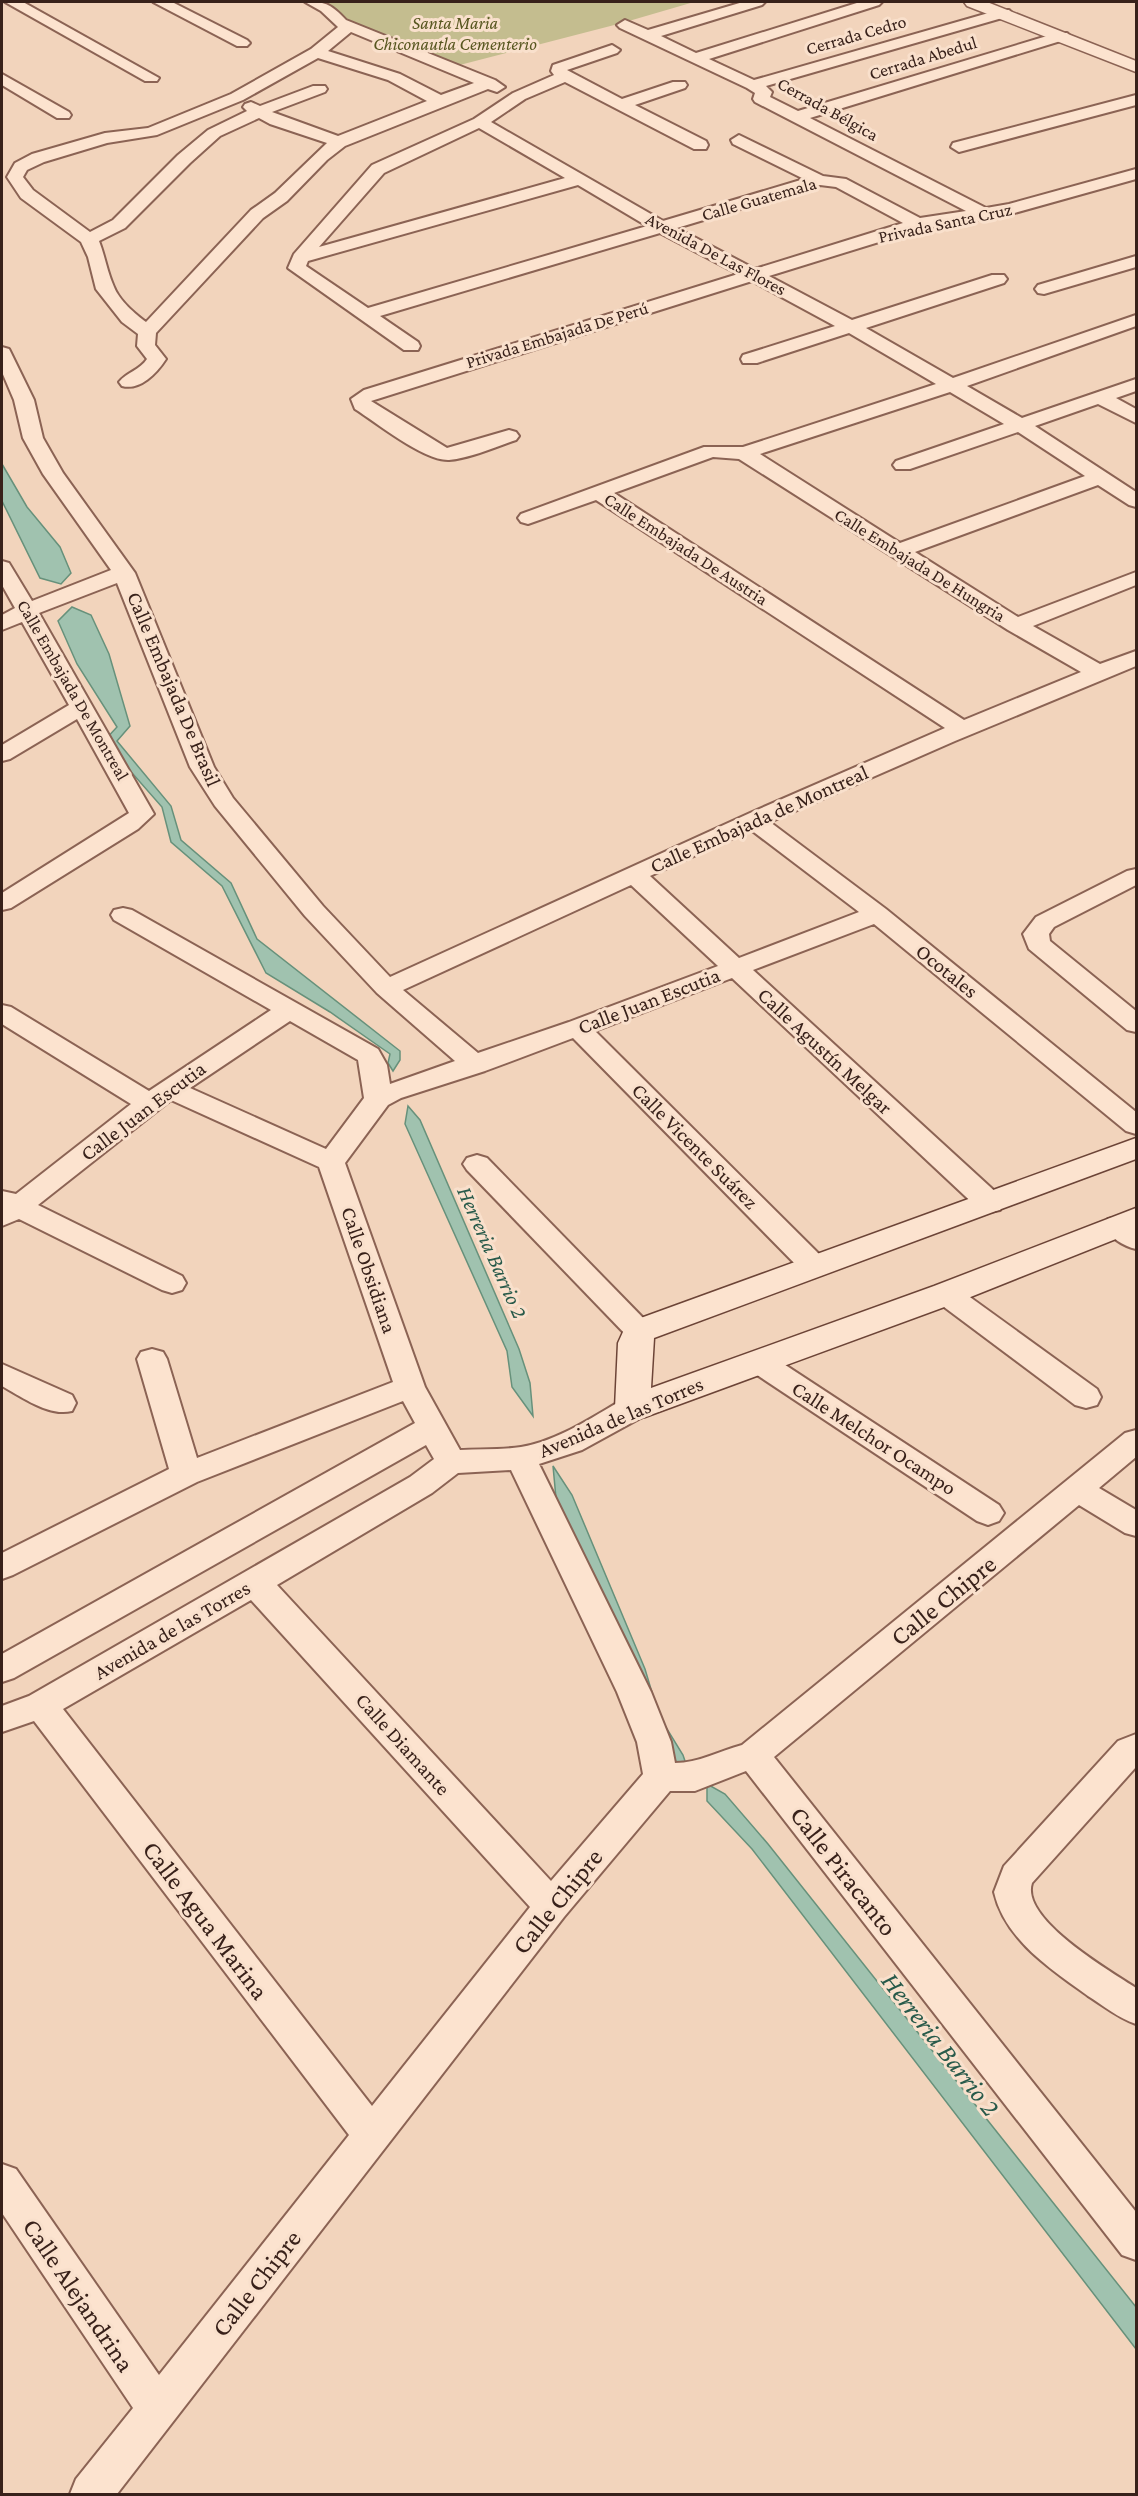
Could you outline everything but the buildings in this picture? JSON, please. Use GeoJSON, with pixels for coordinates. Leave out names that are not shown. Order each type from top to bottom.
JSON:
{"type":"FeatureCollection","features":[{"type":"Feature","properties":{"kind":"main road"},"geometry":{"type":"LineString","coordinates":[[976,2],[1137,68]]}},
{"type":"Feature","properties":{"kind":"main road"},"geometry":{"type":"LineString","coordinates":[[633,1407],[635,1343],[639,1331],[812,1264],[990,1203],[1137,1148]]}},
{"type":"Feature","properties":{"kind":"main road","name":"Avenida de las Torres"},"geometry":{"type":"LineString","coordinates":[[633,1407],[1130,1228]]}},
{"type":"Feature","properties":{"kind":"street"},"geometry":{"type":"LineString","coordinates":[[13,2],[151,78]]}},
{"type":"Feature","properties":{"kind":"street"},"geometry":{"type":"LineString","coordinates":[[161,2],[242,43]]}},
{"type":"Feature","properties":{"kind":"street"},"geometry":{"type":"LineString","coordinates":[[313,2],[326,9],[341,23],[519,96]]}},
{"type":"Feature","properties":{"kind":"street"},"geometry":{"type":"LineString","coordinates":[[648,36],[757,2]]}},
{"type":"Feature","properties":{"kind":"street"},"geometry":{"type":"LineString","coordinates":[[694,58],[874,2]]}},
{"type":"Feature","properties":{"kind":"street","name":"Cerrada Cedro"},"geometry":{"type":"LineString","coordinates":[[753,86],[1004,13]]}},
{"type":"Feature","properties":{"kind":"street","name":"Cerrada Bélgica"},"geometry":{"type":"LineString","coordinates":[[625,25],[753,86],[764,92],[761,99],[983,213]]}},
{"type":"Feature","properties":{"kind":"street"},"geometry":{"type":"LineString","coordinates":[[147,332],[129,318],[105,289],[98,257],[89,238],[27,194],[15,177],[21,167],[39,158],[105,138],[151,132],[237,97],[317,52],[349,26]]}},
{"type":"Feature","properties":{"kind":"street","name":"Cerrada Abedul"},"geometry":{"type":"LineString","coordinates":[[796,117],[1062,36]]}},
{"type":"Feature","properties":{"kind":"street"},"geometry":{"type":"LineString","coordinates":[[612,50],[559,68],[559,71],[700,145]]}},
{"type":"Feature","properties":{"kind":"street"},"geometry":{"type":"LineString","coordinates":[[317,52],[394,77],[440,101]]}},
{"type":"Feature","properties":{"kind":"street"},"geometry":{"type":"LineString","coordinates":[[411,346],[297,268],[300,258],[378,169],[480,122],[519,96],[565,76]]}},
{"type":"Feature","properties":{"kind":"street"},"geometry":{"type":"LineString","coordinates":[[2,79],[63,116]]}},
{"type":"Feature","properties":{"kind":"street"},"geometry":{"type":"LineString","coordinates":[[129,382],[151,368],[157,359],[146,346],[147,332],[257,213],[281,197],[321,156],[339,142],[489,83]]}},
{"type":"Feature","properties":{"kind":"street"},"geometry":{"type":"LineString","coordinates":[[620,105],[679,85]]}},
{"type":"Feature","properties":{"kind":"street"},"geometry":{"type":"LineString","coordinates":[[89,238],[119,224],[175,148],[258,112],[320,89]]}},
{"type":"Feature","properties":{"kind":"street"},"geometry":{"type":"LineString","coordinates":[[237,97],[276,121],[339,142]]}},
{"type":"Feature","properties":{"kind":"street"},"geometry":{"type":"LineString","coordinates":[[959,147],[1137,100]]}},
{"type":"Feature","properties":{"kind":"street","name":"Avenida De Las Flores"},"geometry":{"type":"LineString","coordinates":[[480,122],[662,227],[754,273],[850,326],[1019,424],[1137,501]]}},
{"type":"Feature","properties":{"kind":"street"},"geometry":{"type":"LineString","coordinates":[[151,132],[175,148]]}},
{"type":"Feature","properties":{"kind":"street"},"geometry":{"type":"LineString","coordinates":[[739,140],[819,180]]}},
{"type":"Feature","properties":{"kind":"street","name":"Privada Santa Cruz"},"geometry":{"type":"LineString","coordinates":[[754,273],[918,224],[1011,209],[1137,174]]}},
{"type":"Feature","properties":{"kind":"street"},"geometry":{"type":"LineString","coordinates":[[300,258],[582,179]]}},
{"type":"Feature","properties":{"kind":"street","name":"Calle Guatemala"},"geometry":{"type":"LineString","coordinates":[[364,315],[819,180],[840,183],[918,224]]}},
{"type":"Feature","properties":{"kind":"street"},"geometry":{"type":"LineString","coordinates":[[1044,289],[1137,261]]}},
{"type":"Feature","properties":{"kind":"street","name":"Privada Embajada De Perú"},"geometry":{"type":"LineString","coordinates":[[509,436],[446,454],[433,450],[362,405],[361,399],[754,273]]}},
{"type":"Feature","properties":{"kind":"street"},"geometry":{"type":"LineString","coordinates":[[750,359],[998,279]]}},
{"type":"Feature","properties":{"kind":"street","name":"Calle Embajada De Austria"},"geometry":{"type":"LineString","coordinates":[[598,492],[711,451],[744,453],[952,385],[1137,320]]}},
{"type":"Feature","properties":{"kind":"street","name":"Calle Embajada De Brasil"},"geometry":{"type":"LineString","coordinates":[[2,353],[24,400],[33,438],[53,474],[124,573],[202,767],[223,801],[314,911],[386,988],[476,1065]]}},
{"type":"Feature","properties":{"kind":"street"},"geometry":{"type":"LineString","coordinates":[[903,465],[1019,424],[1103,399],[1137,385]]}},
{"type":"Feature","properties":{"kind":"street"},"geometry":{"type":"LineString","coordinates":[[1103,399],[1137,417]]}},
{"type":"Feature","properties":{"kind":"street","name":"Calle Embajada De Hungria"},"geometry":{"type":"LineString","coordinates":[[744,453],[1016,625],[1099,673]]}},
{"type":"Feature","properties":{"kind":"street"},"geometry":{"type":"LineString","coordinates":[[897,551],[1101,477]]}},
{"type":"Feature","properties":{"kind":"street"},"geometry":{"type":"LineString","coordinates":[[528,518],[598,492]]}},
{"type":"Feature","properties":{"kind":"street","name":"Calle Embajada De Austria"},"geometry":{"type":"LineString","coordinates":[[598,492],[964,730]]}},
{"type":"Feature","properties":{"kind":"street","name":"Calle Embajada De Montreal"},"geometry":{"type":"LineString","coordinates":[[2,567],[142,814],[130,824],[2,903]]}},
{"type":"Feature","properties":{"kind":"street"},"geometry":{"type":"LineString","coordinates":[[2,624],[27,610],[124,573]]}},
{"type":"Feature","properties":{"kind":"street"},"geometry":{"type":"LineString","coordinates":[[1016,625],[1137,578]]}},
{"type":"Feature","properties":{"kind":"street","name":"Calle Embajada de Montreal"},"geometry":{"type":"LineString","coordinates":[[386,988],[754,821],[1137,658]]}},
{"type":"Feature","properties":{"kind":"street"},"geometry":{"type":"LineString","coordinates":[[2,754],[81,707]]}},
{"type":"Feature","properties":{"kind":"street","name":"Ocotales"},"geometry":{"type":"LineString","coordinates":[[754,821],[877,914],[1137,1125]]}},
{"type":"Feature","properties":{"kind":"street","name":"Calle Agustín Melgar"},"geometry":{"type":"LineString","coordinates":[[634,874],[990,1203]]}},
{"type":"Feature","properties":{"kind":"street"},"geometry":{"type":"LineString","coordinates":[[1137,876],[1044,922],[1036,934],[1038,944],[1137,1024]]}},
{"type":"Feature","properties":{"kind":"street","name":"Calle Juan Escutia"},"geometry":{"type":"LineString","coordinates":[[396,1091],[578,1029],[877,914]]}},
{"type":"Feature","properties":{"kind":"street"},"geometry":{"type":"LineString","coordinates":[[2,1013],[159,1096],[332,1162],[396,1091],[374,1065],[369,1055],[123,915]]}},
{"type":"Feature","properties":{"kind":"street","name":"Calle Juan Escutia"},"geometry":{"type":"LineString","coordinates":[[7,1208],[159,1096],[288,1010]]}},
{"type":"Feature","properties":{"kind":"street","name":"Calle Vicente Suárez"},"geometry":{"type":"LineString","coordinates":[[578,1029],[812,1264]]}},
{"type":"Feature","properties":{"kind":"street","name":"Calle Obsidiana"},"geometry":{"type":"LineString","coordinates":[[332,1162],[410,1387],[451,1462]]}},
{"type":"Feature","properties":{"kind":"street"},"geometry":{"type":"LineString","coordinates":[[477,1164],[639,1331]]}},
{"type":"Feature","properties":{"kind":"street"},"geometry":{"type":"LineString","coordinates":[[7,1208],[172,1283]]}},
{"type":"Feature","properties":{"kind":"street"},"geometry":{"type":"LineString","coordinates":[[946,1294],[1086,1397]]}},
{"type":"Feature","properties":{"kind":"street"},"geometry":{"type":"LineString","coordinates":[[152,1359],[186,1474]]}},
{"type":"Feature","properties":{"kind":"street","name":"Calle Melchor Ocampo"},"geometry":{"type":"LineString","coordinates":[[759,1362],[988,1513]]}},
{"type":"Feature","properties":{"kind":"street"},"geometry":{"type":"LineString","coordinates":[[2,1374],[61,1403]]}},
{"type":"Feature","properties":{"kind":"street"},"geometry":{"type":"LineString","coordinates":[[2,1567],[186,1474],[410,1387]]}},
{"type":"Feature","properties":{"kind":"street","name":"Avenida de las Torres"},"geometry":{"type":"LineString","coordinates":[[2,1719],[41,1705],[255,1583],[421,1485],[451,1462],[521,1458],[571,1442],[633,1407]]}},
{"type":"Feature","properties":{"kind":"street"},"geometry":{"type":"LineString","coordinates":[[2,1669],[431,1428]]}},
{"type":"Feature","properties":{"kind":"street","name":"Calle Chipre"},"geometry":{"type":"LineString","coordinates":[[91,2494],[551,1906],[661,1777],[694,1777],[718,1765],[753,1755],[1137,1441]]}},
{"type":"Feature","properties":{"kind":"street"},"geometry":{"type":"LineString","coordinates":[[521,1458],[634,1692],[654,1742],[661,1777]]}},
{"type":"Feature","properties":{"kind":"street"},"geometry":{"type":"LineString","coordinates":[[1078,1491],[1137,1525]]}},
{"type":"Feature","properties":{"kind":"street","name":"Calle Diamante"},"geometry":{"type":"LineString","coordinates":[[255,1583],[551,1906]]}},
{"type":"Feature","properties":{"kind":"street","name":"Calle Agua Marina"},"geometry":{"type":"LineString","coordinates":[[41,1705],[372,2136]]}},
{"type":"Feature","properties":{"kind":"street"},"geometry":{"type":"LineString","coordinates":[[1137,1747],[1130,1751],[1016,1876],[1012,1893],[1020,1917],[1048,1946],[1137,2008]]}},
{"type":"Feature","properties":{"kind":"street","name":"Calle Piracanto"},"geometry":{"type":"LineString","coordinates":[[753,1755],[1137,2242]]}},
{"type":"Feature","properties":{"kind":"street","name":"Calle Alejandrina"},"geometry":{"type":"LineString","coordinates":[[2,2181],[157,2408]]}},
{"type":"Feature","properties":{"kind":"green space","name":"Santa Maria Chiconautla Cementerio"},"geometry":{"type":"Polygon","coordinates":[[[331,2],[694,2],[452,67],[342,23],[329,12],[312,7],[331,2]]]}},
{"type":"Feature","properties":{"kind":"shaded area"},"geometry":{"type":"Polygon","coordinates":[[[2,464],[27,507],[60,547],[71,573],[61,584],[40,578],[2,501],[2,464]]]}},
{"type":"Feature","properties":{"kind":"shaded area"},"geometry":{"type":"Polygon","coordinates":[[[72,607],[91,615],[109,654],[130,726],[117,741],[171,806],[181,840],[231,883],[257,939],[400,1051],[400,1060],[393,1071],[388,1063],[390,1054],[330,1012],[266,973],[222,886],[171,842],[162,807],[104,741],[117,727],[77,664],[58,621],[72,607]]]}},
{"type":"Feature","properties":{"kind":"shaded area"},"geometry":{"type":"Polygon","coordinates":[[[408,1106],[420,1120],[519,1349],[530,1383],[533,1416],[512,1387],[507,1351],[405,1124],[408,1106]]]}},
{"type":"Feature","properties":{"kind":"shaded area"},"geometry":{"type":"Polygon","coordinates":[[[553,1466],[572,1495],[645,1669],[659,1716],[683,1755],[687,1767],[675,1761],[662,1747],[556,1498],[553,1466]]]}},
{"type":"Feature","properties":{"kind":"shaded area"},"geometry":{"type":"Polygon","coordinates":[[[707,1784],[725,1794],[768,1844],[1136,2307],[1136,2349],[752,1849],[707,1801],[707,1784]]]}},
{"type":"Feature","properties":{"kind":"water label","name":"Herreria Barrio 2"},"geometry":{"type":"Point","coordinates":[493,1252]}},
{"type":"Feature","properties":{"kind":"water label","name":"Herreria Barrio 2"},"geometry":{"type":"Point","coordinates":[941,2044]}}]}
